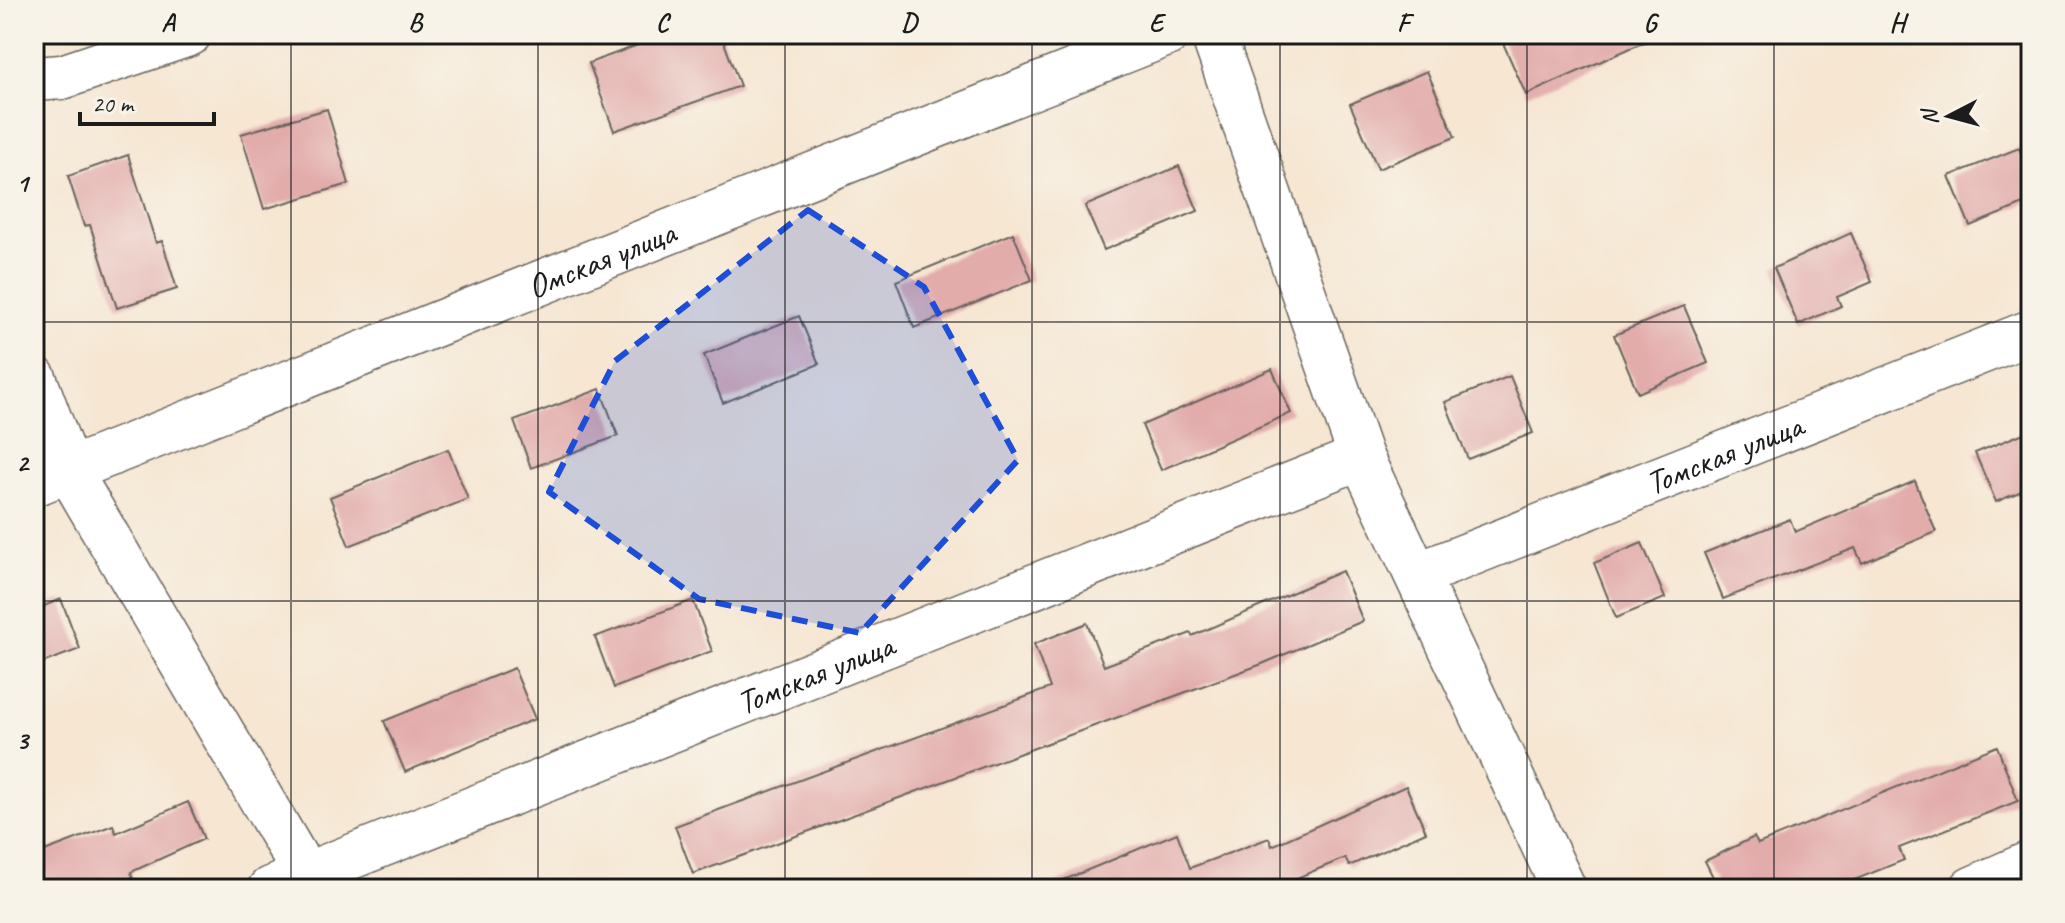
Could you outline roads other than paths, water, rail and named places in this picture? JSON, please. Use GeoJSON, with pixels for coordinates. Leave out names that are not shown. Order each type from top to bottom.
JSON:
{"type":"FeatureCollection","features":[{"type":"Feature","properties":{"kind":"street"},"geometry":{"type":"LineString","coordinates":[[34,79],[62,77],[189,34]]}},
{"type":"Feature","properties":{"kind":"street","name":"Омская улица"},"geometry":{"type":"LineString","coordinates":[[51,478],[1167,34]]}},
{"type":"Feature","properties":{"kind":"street"},"geometry":{"type":"LineString","coordinates":[[1213,34],[1361,457],[1564,889]]}},
{"type":"Feature","properties":{"kind":"street","name":"Томская улица"},"geometry":{"type":"LineString","coordinates":[[1417,575],[2031,332]]}},
{"type":"Feature","properties":{"kind":"street"},"geometry":{"type":"LineString","coordinates":[[34,378],[51,478],[298,884]]}},
{"type":"Feature","properties":{"kind":"street","name":"Томская улица"},"geometry":{"type":"LineString","coordinates":[[298,884],[1361,457]]}},
{"type":"Feature","properties":{"kind":"street"},"geometry":{"type":"LineString","coordinates":[[1972,889],[2031,863]]}}]}
